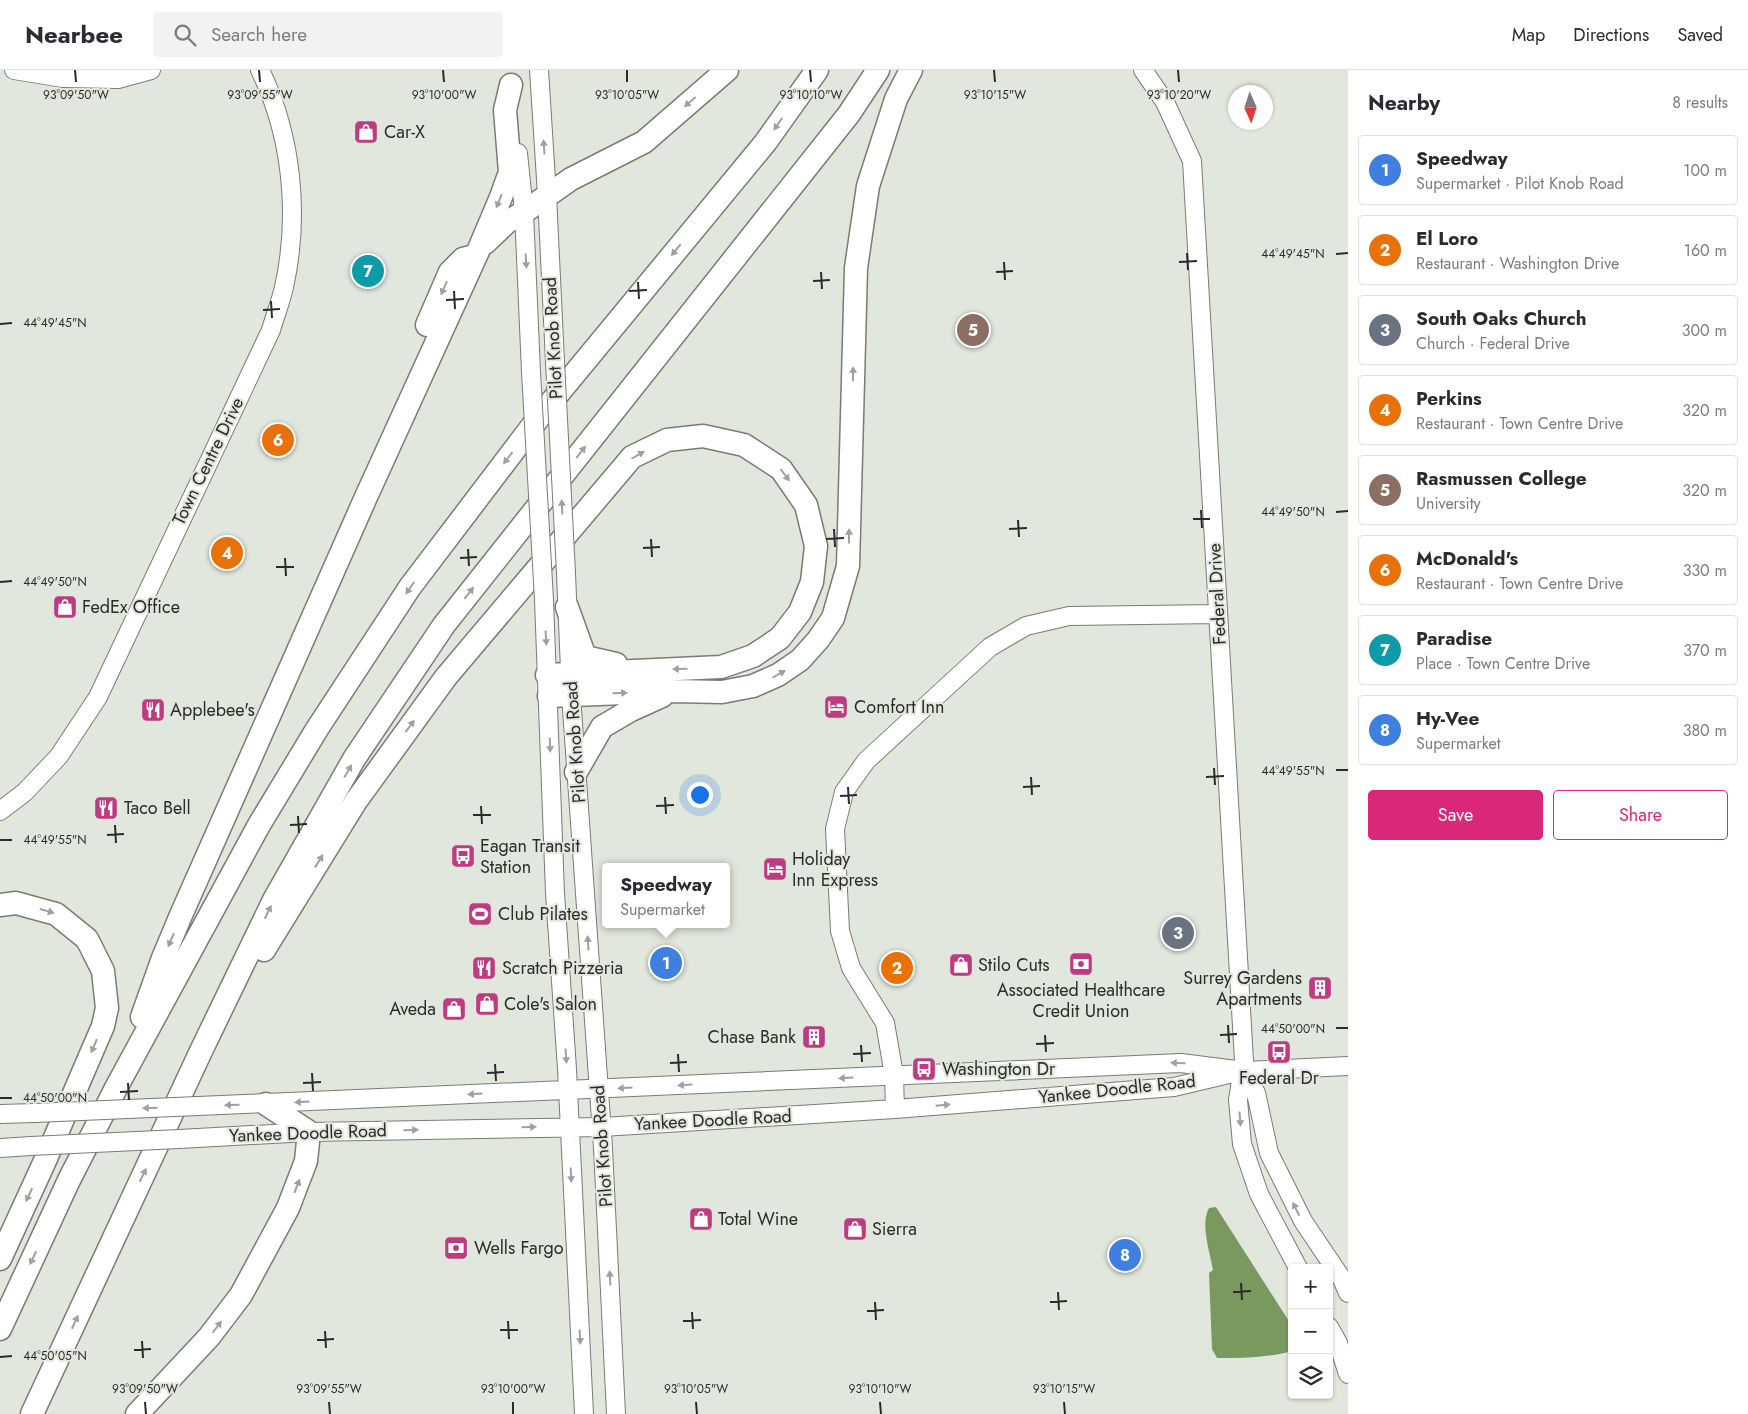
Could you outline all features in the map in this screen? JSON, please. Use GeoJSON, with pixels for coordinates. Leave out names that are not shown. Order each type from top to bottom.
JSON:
{"type":"FeatureCollection","features":[{"type":"Feature","properties":{"kind":"highway"},"geometry":{"type":"LineString","coordinates":[[478,252],[507,222],[571,179],[644,142],[727,70]]}},
{"type":"Feature","properties":{"kind":"highway"},"geometry":{"type":"LineString","coordinates":[[0,1330],[69,1180],[116,1088],[259,825],[317,729],[410,587],[543,412],[765,143],[817,70]]}},
{"type":"Feature","properties":{"kind":"highway"},"geometry":{"type":"LineString","coordinates":[[32,1414],[201,1051],[274,900],[354,760],[444,625],[849,114],[878,70]]}},
{"type":"Feature","properties":{"kind":"highway"},"geometry":{"type":"LineString","coordinates":[[571,684],[674,691],[722,692],[753,686],[778,675],[800,660],[818,640],[833,618],[848,566],[856,268],[868,186],[896,99],[911,70]]}},
{"type":"Feature","properties":{"kind":"highway"},"geometry":{"type":"LineString","coordinates":[[116,1088],[181,916],[366,497],[478,252],[510,172],[505,110],[511,78]]}},
{"type":"Feature","properties":{"kind":"highway"},"geometry":{"type":"LineString","coordinates":[[201,1051],[356,801],[440,685],[632,457],[667,440],[703,436],[744,445],[781,469],[806,505],[816,546],[812,582],[800,612],[780,638],[753,656],[721,667],[648,671],[548,686]]}},
{"type":"Feature","properties":{"kind":"highway"},"geometry":{"type":"LineString","coordinates":[[567,607],[585,657],[648,671]]}},
{"type":"Feature","properties":{"kind":"highway"},"geometry":{"type":"LineString","coordinates":[[576,772],[602,727],[631,710],[674,691]]}},
{"type":"Feature","properties":{"kind":"highway"},"geometry":{"type":"LineString","coordinates":[[0,905],[16,902],[56,914],[87,939],[103,971],[107,1008],[103,1026],[0,1259]]}},
{"type":"Feature","properties":{"kind":"highway"},"geometry":{"type":"LineString","coordinates":[[136,1414],[209,1337],[241,1294],[288,1208],[306,1161],[309,1132],[266,1104]]}},
{"type":"Feature","properties":{"kind":"main road"},"geometry":{"type":"LineString","coordinates":[[14,70],[41,72],[63,78],[118,78],[151,70]]}},
{"type":"Feature","properties":{"kind":"main road","name":"Town Centre Drive"},"geometry":{"type":"LineString","coordinates":[[0,810],[25,792],[59,756],[98,697],[270,330],[284,287],[291,241],[292,185],[284,135],[268,86],[260,70]]}},
{"type":"Feature","properties":{"kind":"main road","name":"Pilot Knob Road"},"geometry":{"type":"LineString","coordinates":[[539,70],[576,772],[602,1127],[616,1414]]}},
{"type":"Feature","properties":{"kind":"main road","name":"Federal Drive"},"geometry":{"type":"LineString","coordinates":[[1143,70],[1165,102],[1192,161],[1244,1071]]}},
{"type":"Feature","properties":{"kind":"main road","name":"Pilot Knob Road"},"geometry":{"type":"LineString","coordinates":[[511,78],[524,212],[548,686],[555,893],[568,1091],[584,1414]]}},
{"type":"Feature","properties":{"kind":"main road"},"geometry":{"type":"LineString","coordinates":[[895,1109],[894,1075],[885,1023],[851,968],[840,930],[835,828],[844,792],[866,761],[986,651],[1026,626],[1069,616],[1218,614]]}},
{"type":"Feature","properties":{"kind":"main road","name":"Yankee Doodle Road"},"geometry":{"type":"LineString","coordinates":[[0,1114],[598,1090],[1181,1062],[1244,1071]]}},
{"type":"Feature","properties":{"kind":"main road","name":"Yankee Doodle Road"},"geometry":{"type":"LineString","coordinates":[[0,1148],[309,1132],[569,1126],[602,1127],[895,1109],[1174,1087],[1244,1071],[1348,1066]]}},
{"type":"Feature","properties":{"kind":"main road"},"geometry":{"type":"LineString","coordinates":[[1244,1071],[1238,1100],[1242,1144],[1259,1194],[1296,1264]]}},
{"type":"Feature","properties":{"kind":"main road"},"geometry":{"type":"LineString","coordinates":[[1244,1071],[1256,1093],[1269,1154],[1302,1221],[1342,1279],[1348,1293]]}},
{"type":"Feature","properties":{"kind":"main road"},"geometry":{"type":"LineString","coordinates":[[1333,1334],[1338,1343],[1348,1374]]}},
{"type":"Feature","properties":{"kind":"shaded area"},"geometry":{"type":"Polygon","coordinates":[[[1216,1207],[1288,1320],[1288,1352],[1245,1358],[1217,1358],[1212,1349],[1209,1273],[1213,1270],[1206,1238],[1205,1222],[1209,1208],[1216,1207]]]}},
{"type":"Feature","properties":{"kind":"place","name":"Car-X"},"geometry":{"type":"Point","coordinates":[366,132]}},
{"type":"Feature","properties":{"kind":"place","name":"Paradise"},"geometry":{"type":"Point","coordinates":[368,271]}},
{"type":"Feature","properties":{"kind":"place","name":"Rasmussen College"},"geometry":{"type":"Point","coordinates":[973,330]}},
{"type":"Feature","properties":{"kind":"place","name":"McDonald's"},"geometry":{"type":"Point","coordinates":[278,440]}},
{"type":"Feature","properties":{"kind":"place","name":"Perkins"},"geometry":{"type":"Point","coordinates":[227,553]}},
{"type":"Feature","properties":{"kind":"place","name":"FedEx Office"},"geometry":{"type":"Point","coordinates":[65,607]}},
{"type":"Feature","properties":{"kind":"place","name":"Comfort Inn"},"geometry":{"type":"Point","coordinates":[836,707]}},
{"type":"Feature","properties":{"kind":"place","name":"Applebee's"},"geometry":{"type":"Point","coordinates":[153,710]}},
{"type":"Feature","properties":{"kind":"place","name":"Taco Bell"},"geometry":{"type":"Point","coordinates":[106,808]}},
{"type":"Feature","properties":{"kind":"place","name":"Eagan Transit Station"},"geometry":{"type":"Point","coordinates":[463,856]}},
{"type":"Feature","properties":{"kind":"place","name":"Holiday Inn Express"},"geometry":{"type":"Point","coordinates":[775,869]}},
{"type":"Feature","properties":{"kind":"place","name":"Club Pilates"},"geometry":{"type":"Point","coordinates":[480,914]}},
{"type":"Feature","properties":{"kind":"place","name":"South Oaks Church"},"geometry":{"type":"Point","coordinates":[1178,933]}},
{"type":"Feature","properties":{"kind":"place","name":"Speedway"},"geometry":{"type":"Point","coordinates":[666,963]}},
{"type":"Feature","properties":{"kind":"place","name":"Associated Healthcare Credit Union"},"geometry":{"type":"Point","coordinates":[1081,964]}},
{"type":"Feature","properties":{"kind":"place","name":"Stilo Cuts"},"geometry":{"type":"Point","coordinates":[961,965]}},
{"type":"Feature","properties":{"kind":"place","name":"Scratch Pizzeria"},"geometry":{"type":"Point","coordinates":[484,968]}},
{"type":"Feature","properties":{"kind":"place","name":"El Loro"},"geometry":{"type":"Point","coordinates":[897,968]}},
{"type":"Feature","properties":{"kind":"place","name":"Surrey Gardens Apartments"},"geometry":{"type":"Point","coordinates":[1320,988]}},
{"type":"Feature","properties":{"kind":"place","name":"Cole's Salon"},"geometry":{"type":"Point","coordinates":[487,1004]}},
{"type":"Feature","properties":{"kind":"place","name":"Aveda"},"geometry":{"type":"Point","coordinates":[454,1009]}},
{"type":"Feature","properties":{"kind":"place","name":"Chase Bank"},"geometry":{"type":"Point","coordinates":[814,1037]}},
{"type":"Feature","properties":{"kind":"place","name":"Federal Dr"},"geometry":{"type":"Point","coordinates":[1279,1052]}},
{"type":"Feature","properties":{"kind":"place","name":"Washington Dr"},"geometry":{"type":"Point","coordinates":[924,1069]}},
{"type":"Feature","properties":{"kind":"place","name":"Total Wine"},"geometry":{"type":"Point","coordinates":[701,1219]}},
{"type":"Feature","properties":{"kind":"place","name":"Sierra"},"geometry":{"type":"Point","coordinates":[855,1229]}},
{"type":"Feature","properties":{"kind":"place","name":"Wells Fargo"},"geometry":{"type":"Point","coordinates":[456,1248]}},
{"type":"Feature","properties":{"kind":"place","name":"Hy-Vee"},"geometry":{"type":"Point","coordinates":[1125,1255]}}]}
